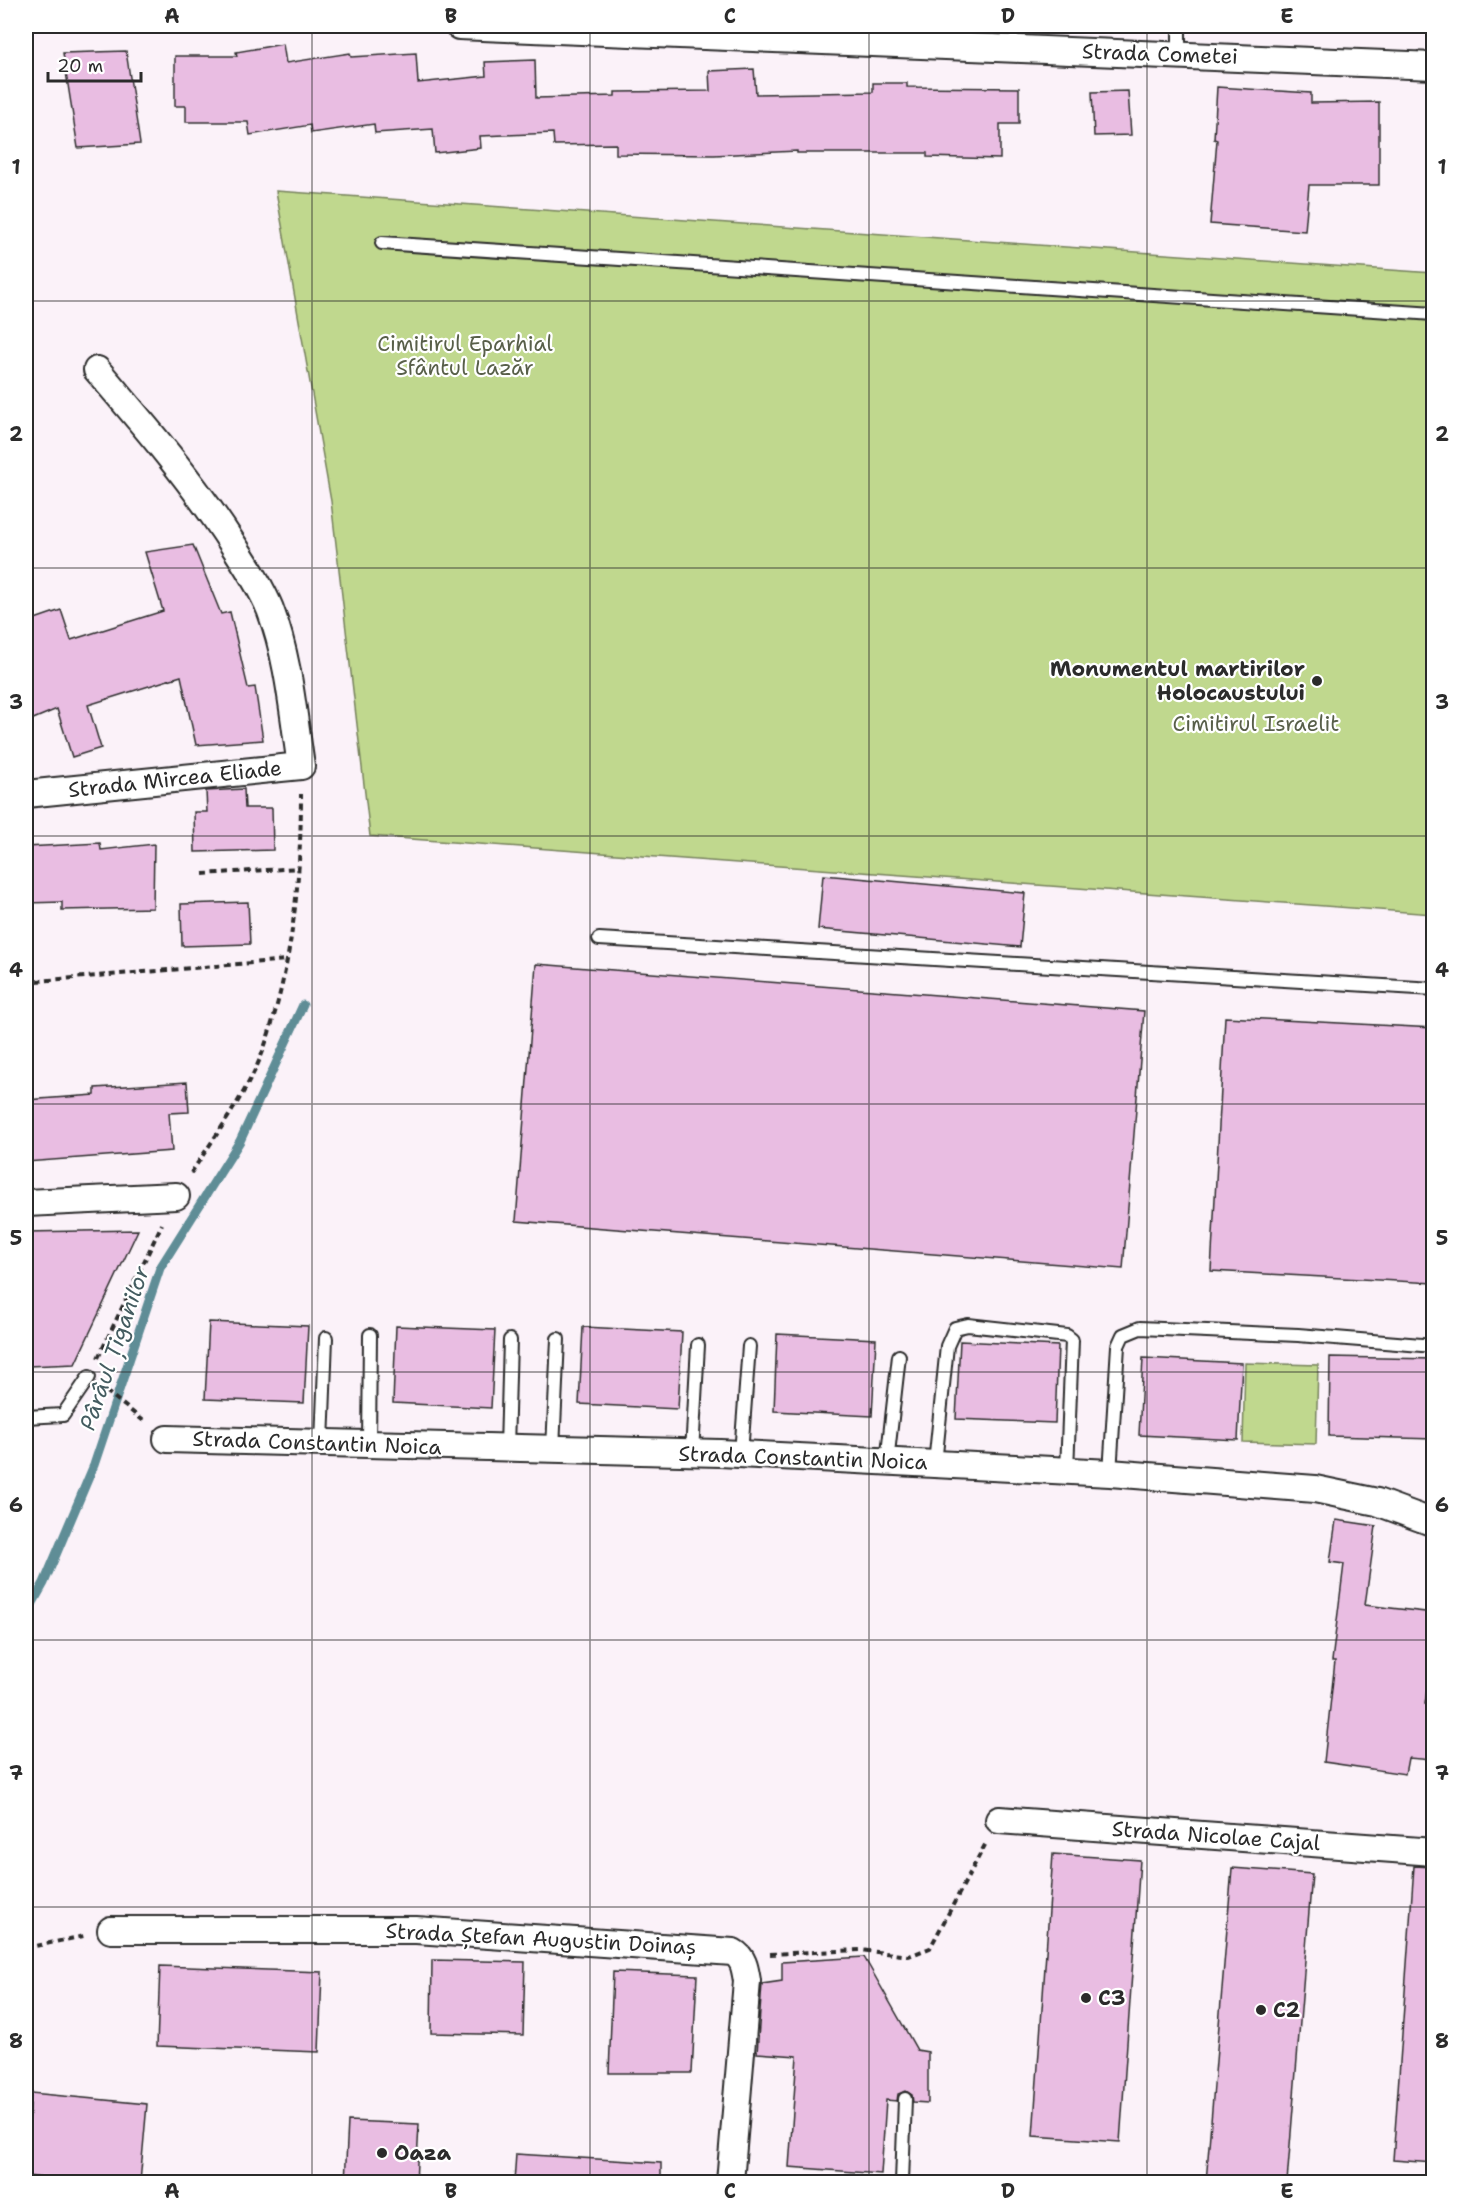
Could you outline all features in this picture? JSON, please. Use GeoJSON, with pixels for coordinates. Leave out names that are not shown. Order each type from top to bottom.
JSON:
{"type":"FeatureCollection","features":[{"type":"Feature","properties":{"kind":"street","name":"Strada Cometei"},"geometry":{"type":"LineString","coordinates":[[459,26],[958,36],[1179,55],[1434,66]]}},
{"type":"Feature","properties":{"kind":"street","name":"Strada Mircea Eliade"},"geometry":{"type":"LineString","coordinates":[[26,794],[301,766],[289,680],[280,641],[269,608],[253,576],[176,463],[97,370]]}},
{"type":"Feature","properties":{"kind":"street"},"geometry":{"type":"LineString","coordinates":[[26,1203],[176,1196]]}},
{"type":"Feature","properties":{"kind":"street","name":"Strada Constantin Noica"},"geometry":{"type":"LineString","coordinates":[[167,1439],[741,1454],[1110,1473],[1315,1489],[1377,1502],[1434,1523]]}},
{"type":"Feature","properties":{"kind":"street","name":"Strada Nicolae Cajal"},"geometry":{"type":"LineString","coordinates":[[999,1820],[1434,1852]]}},
{"type":"Feature","properties":{"kind":"street","name":"Strada Ștefan Augustin Doinaș"},"geometry":{"type":"LineString","coordinates":[[111,1930],[416,1930],[726,1950],[739,1955]]}},
{"type":"Feature","properties":{"kind":"street"},"geometry":{"type":"LineString","coordinates":[[730,2182],[747,1981],[739,1955]]}},
{"type":"Feature","properties":{"kind":"lane"},"geometry":{"type":"LineString","coordinates":[[1179,26],[1179,55]]}},
{"type":"Feature","properties":{"kind":"lane"},"geometry":{"type":"LineString","coordinates":[[382,243],[1434,314]]}},
{"type":"Feature","properties":{"kind":"lane"},"geometry":{"type":"LineString","coordinates":[[599,939],[1434,989]]}},
{"type":"Feature","properties":{"kind":"lane"},"geometry":{"type":"LineString","coordinates":[[935,1464],[947,1346],[955,1328],[968,1325],[1067,1336],[1072,1340],[1067,1471]]}},
{"type":"Feature","properties":{"kind":"lane"},"geometry":{"type":"LineString","coordinates":[[1110,1473],[1118,1346],[1123,1335],[1140,1328],[1298,1335],[1434,1346]]}},
{"type":"Feature","properties":{"kind":"lane"},"geometry":{"type":"LineString","coordinates":[[369,1444],[370,1335]]}},
{"type":"Feature","properties":{"kind":"lane"},"geometry":{"type":"LineString","coordinates":[[322,1443],[326,1338]]}},
{"type":"Feature","properties":{"kind":"lane"},"geometry":{"type":"LineString","coordinates":[[553,1449],[558,1339]]}},
{"type":"Feature","properties":{"kind":"lane"},"geometry":{"type":"LineString","coordinates":[[507,1448],[510,1340]]}},
{"type":"Feature","properties":{"kind":"lane"},"geometry":{"type":"LineString","coordinates":[[692,1453],[698,1345]]}},
{"type":"Feature","properties":{"kind":"lane"},"geometry":{"type":"LineString","coordinates":[[741,1454],[749,1346]]}},
{"type":"Feature","properties":{"kind":"lane"},"geometry":{"type":"LineString","coordinates":[[887,1461],[899,1356]]}},
{"type":"Feature","properties":{"kind":"lane"},"geometry":{"type":"LineString","coordinates":[[26,1417],[63,1415],[89,1377]]}},
{"type":"Feature","properties":{"kind":"lane"},"geometry":{"type":"LineString","coordinates":[[902,2182],[905,2099]]}},
{"type":"Feature","properties":{"kind":"path"},"geometry":{"type":"LineString","coordinates":[[167,1439],[89,1377],[176,1196],[238,1098],[262,1052],[287,960],[297,904],[301,766]]}},
{"type":"Feature","properties":{"kind":"path"},"geometry":{"type":"LineString","coordinates":[[203,874],[299,868]]}},
{"type":"Feature","properties":{"kind":"path"},"geometry":{"type":"LineString","coordinates":[[26,982],[287,960]]}},
{"type":"Feature","properties":{"kind":"path"},"geometry":{"type":"LineString","coordinates":[[739,1955],[860,1950],[909,1956],[930,1948],[999,1820]]}},
{"type":"Feature","properties":{"kind":"path"},"geometry":{"type":"LineString","coordinates":[[26,1948],[111,1930]]}},
{"type":"Feature","properties":{"kind":"green space"},"geometry":{"type":"Polygon","coordinates":[[[276,191],[1433,273],[1433,914],[370,836],[331,501],[276,191]]]}},
{"type":"Feature","properties":{"kind":"green space"},"geometry":{"type":"Polygon","coordinates":[[[1245,1363],[1318,1365],[1316,1444],[1243,1442],[1245,1363]]]}},
{"type":"Feature","properties":{"kind":"building"},"geometry":{"type":"Polygon","coordinates":[[[283,44],[286,63],[350,53],[351,57],[416,53],[418,83],[486,76],[485,62],[535,60],[536,98],[615,96],[615,92],[710,91],[709,71],[754,69],[756,94],[873,92],[873,83],[907,83],[907,87],[1019,88],[1019,124],[1000,124],[1000,159],[927,157],[927,153],[797,153],[797,151],[714,155],[616,154],[616,144],[554,145],[553,133],[480,136],[481,148],[435,153],[433,129],[375,133],[374,124],[311,133],[310,125],[250,135],[248,122],[186,122],[186,106],[175,106],[175,56],[237,56],[236,52],[283,44]]]}},
{"type":"Feature","properties":{"kind":"building"},"geometry":{"type":"Polygon","coordinates":[[[126,51],[140,144],[78,148],[63,53],[126,51]]]}},
{"type":"Feature","properties":{"kind":"building"},"geometry":{"type":"Polygon","coordinates":[[[1217,87],[1311,93],[1311,103],[1379,102],[1379,185],[1309,185],[1305,231],[1210,224],[1217,140],[1214,139],[1217,87]]]}},
{"type":"Feature","properties":{"kind":"building"},"geometry":{"type":"Polygon","coordinates":[[[1128,91],[1131,135],[1094,136],[1092,92],[1128,91]]]}},
{"type":"Feature","properties":{"kind":"building"},"geometry":{"type":"Polygon","coordinates":[[[193,545],[221,614],[230,612],[248,688],[255,687],[263,740],[196,745],[181,676],[88,705],[101,748],[72,757],[57,709],[26,722],[26,622],[61,610],[71,640],[163,611],[145,552],[193,545]]]}},
{"type":"Feature","properties":{"kind":"building"},"geometry":{"type":"Polygon","coordinates":[[[244,789],[245,808],[272,808],[273,850],[195,852],[194,812],[207,812],[206,791],[244,789]]]}},
{"type":"Feature","properties":{"kind":"building"},"geometry":{"type":"Polygon","coordinates":[[[100,843],[101,850],[154,844],[153,908],[62,910],[62,902],[26,903],[26,847],[100,843]]]}},
{"type":"Feature","properties":{"kind":"building"},"geometry":{"type":"Polygon","coordinates":[[[823,875],[1025,893],[1020,947],[818,929],[823,875]]]}},
{"type":"Feature","properties":{"kind":"building"},"geometry":{"type":"Polygon","coordinates":[[[248,902],[250,944],[182,946],[181,904],[248,902]]]}},
{"type":"Feature","properties":{"kind":"building"},"geometry":{"type":"Polygon","coordinates":[[[536,964],[1144,1011],[1123,1269],[516,1221],[536,964]]]}},
{"type":"Feature","properties":{"kind":"building"},"geometry":{"type":"Polygon","coordinates":[[[1225,1017],[1434,1028],[1434,1283],[1211,1271],[1225,1017]]]}},
{"type":"Feature","properties":{"kind":"building"},"geometry":{"type":"Polygon","coordinates":[[[187,1082],[189,1112],[169,1113],[172,1151],[26,1162],[26,1100],[95,1095],[95,1088],[187,1082]]]}},
{"type":"Feature","properties":{"kind":"building"},"geometry":{"type":"Polygon","coordinates":[[[138,1230],[75,1364],[28,1366],[26,1232],[138,1230]]]}},
{"type":"Feature","properties":{"kind":"building"},"geometry":{"type":"Polygon","coordinates":[[[209,1322],[308,1326],[304,1403],[205,1399],[209,1322]]]}},
{"type":"Feature","properties":{"kind":"building"},"geometry":{"type":"Polygon","coordinates":[[[396,1326],[495,1330],[491,1408],[393,1403],[396,1326]]]}},
{"type":"Feature","properties":{"kind":"building"},"geometry":{"type":"Polygon","coordinates":[[[583,1327],[682,1332],[678,1409],[579,1404],[583,1327]]]}},
{"type":"Feature","properties":{"kind":"building"},"geometry":{"type":"Polygon","coordinates":[[[777,1334],[876,1339],[872,1416],[774,1411],[777,1334]]]}},
{"type":"Feature","properties":{"kind":"building"},"geometry":{"type":"Polygon","coordinates":[[[960,1341],[1058,1346],[1055,1423],[956,1419],[960,1341]]]}},
{"type":"Feature","properties":{"kind":"building"},"geometry":{"type":"Polygon","coordinates":[[[1330,1357],[1434,1359],[1434,1439],[1329,1436],[1330,1357]]]}},
{"type":"Feature","properties":{"kind":"building"},"geometry":{"type":"Polygon","coordinates":[[[1143,1358],[1242,1363],[1238,1440],[1139,1435],[1143,1358]]]}},
{"type":"Feature","properties":{"kind":"building"},"geometry":{"type":"Polygon","coordinates":[[[1336,1520],[1376,1526],[1365,1605],[1434,1613],[1434,1637],[1425,1704],[1434,1704],[1434,1760],[1408,1758],[1405,1774],[1324,1762],[1335,1661],[1332,1661],[1344,1564],[1330,1562],[1336,1520]]]}},
{"type":"Feature","properties":{"kind":"building","name":"C3"},"geometry":{"type":"Polygon","coordinates":[[[1053,1854],[1140,1860],[1120,2142],[1033,2136],[1053,1854]]]}},
{"type":"Feature","properties":{"kind":"building"},"geometry":{"type":"Polygon","coordinates":[[[1414,1866],[1434,1867],[1434,2163],[1393,2160],[1414,1866]]]}},
{"type":"Feature","properties":{"kind":"building","name":"C2"},"geometry":{"type":"Polygon","coordinates":[[[1232,1868],[1312,1874],[1287,2182],[1206,2182],[1232,1868]]]}},
{"type":"Feature","properties":{"kind":"building"},"geometry":{"type":"Polygon","coordinates":[[[864,1957],[917,2050],[928,2052],[928,2103],[913,2102],[912,2095],[906,2091],[898,2094],[897,2101],[886,2100],[881,2174],[789,2167],[797,2056],[757,2053],[762,1984],[782,1981],[782,1962],[864,1957]]]}},
{"type":"Feature","properties":{"kind":"building"},"geometry":{"type":"Polygon","coordinates":[[[432,1960],[525,1962],[523,2035],[431,2033],[432,1960]]]}},
{"type":"Feature","properties":{"kind":"building"},"geometry":{"type":"Polygon","coordinates":[[[160,1966],[322,1972],[319,2052],[157,2046],[160,1966]]]}},
{"type":"Feature","properties":{"kind":"building"},"geometry":{"type":"Polygon","coordinates":[[[613,1972],[697,1975],[692,2073],[609,2073],[613,1972]]]}},
{"type":"Feature","properties":{"kind":"building"},"geometry":{"type":"Polygon","coordinates":[[[31,2093],[147,2104],[140,2182],[93,2182],[26,2176],[31,2093]]]}},
{"type":"Feature","properties":{"kind":"building","name":"Oaza"},"geometry":{"type":"Polygon","coordinates":[[[348,2121],[419,2124],[416,2182],[345,2182],[348,2121]]]}},
{"type":"Feature","properties":{"kind":"building"},"geometry":{"type":"Polygon","coordinates":[[[516,2154],[661,2163],[661,2182],[514,2182],[516,2154]]]}},
{"type":"Feature","properties":{"kind":"waterway","name":"Pârâul Țiganilor"},"geometry":{"type":"LineString","coordinates":[[26,1615],[44,1583],[94,1465],[160,1268],[240,1141],[303,1005]]}},
{"type":"Feature","properties":{"kind":"place","name":"Monumentul martirilor Holocaustului"},"geometry":{"type":"Point","coordinates":[1317,681]}},
{"type":"Feature","properties":{"kind":"place","name":"C3"},"geometry":{"type":"Point","coordinates":[1086,1998]}},
{"type":"Feature","properties":{"kind":"place","name":"C2"},"geometry":{"type":"Point","coordinates":[1261,2010]}},
{"type":"Feature","properties":{"kind":"place","name":"Oaza"},"geometry":{"type":"Point","coordinates":[382,2153]}},
{"type":"Feature","properties":{"kind":"park label","name":"Cimitirul Eparhial Sfântul Lazăr"},"geometry":{"type":"Point","coordinates":[465,356]}},
{"type":"Feature","properties":{"kind":"park label","name":"Cimitirul Israelit"},"geometry":{"type":"Point","coordinates":[1256,724]}}]}
